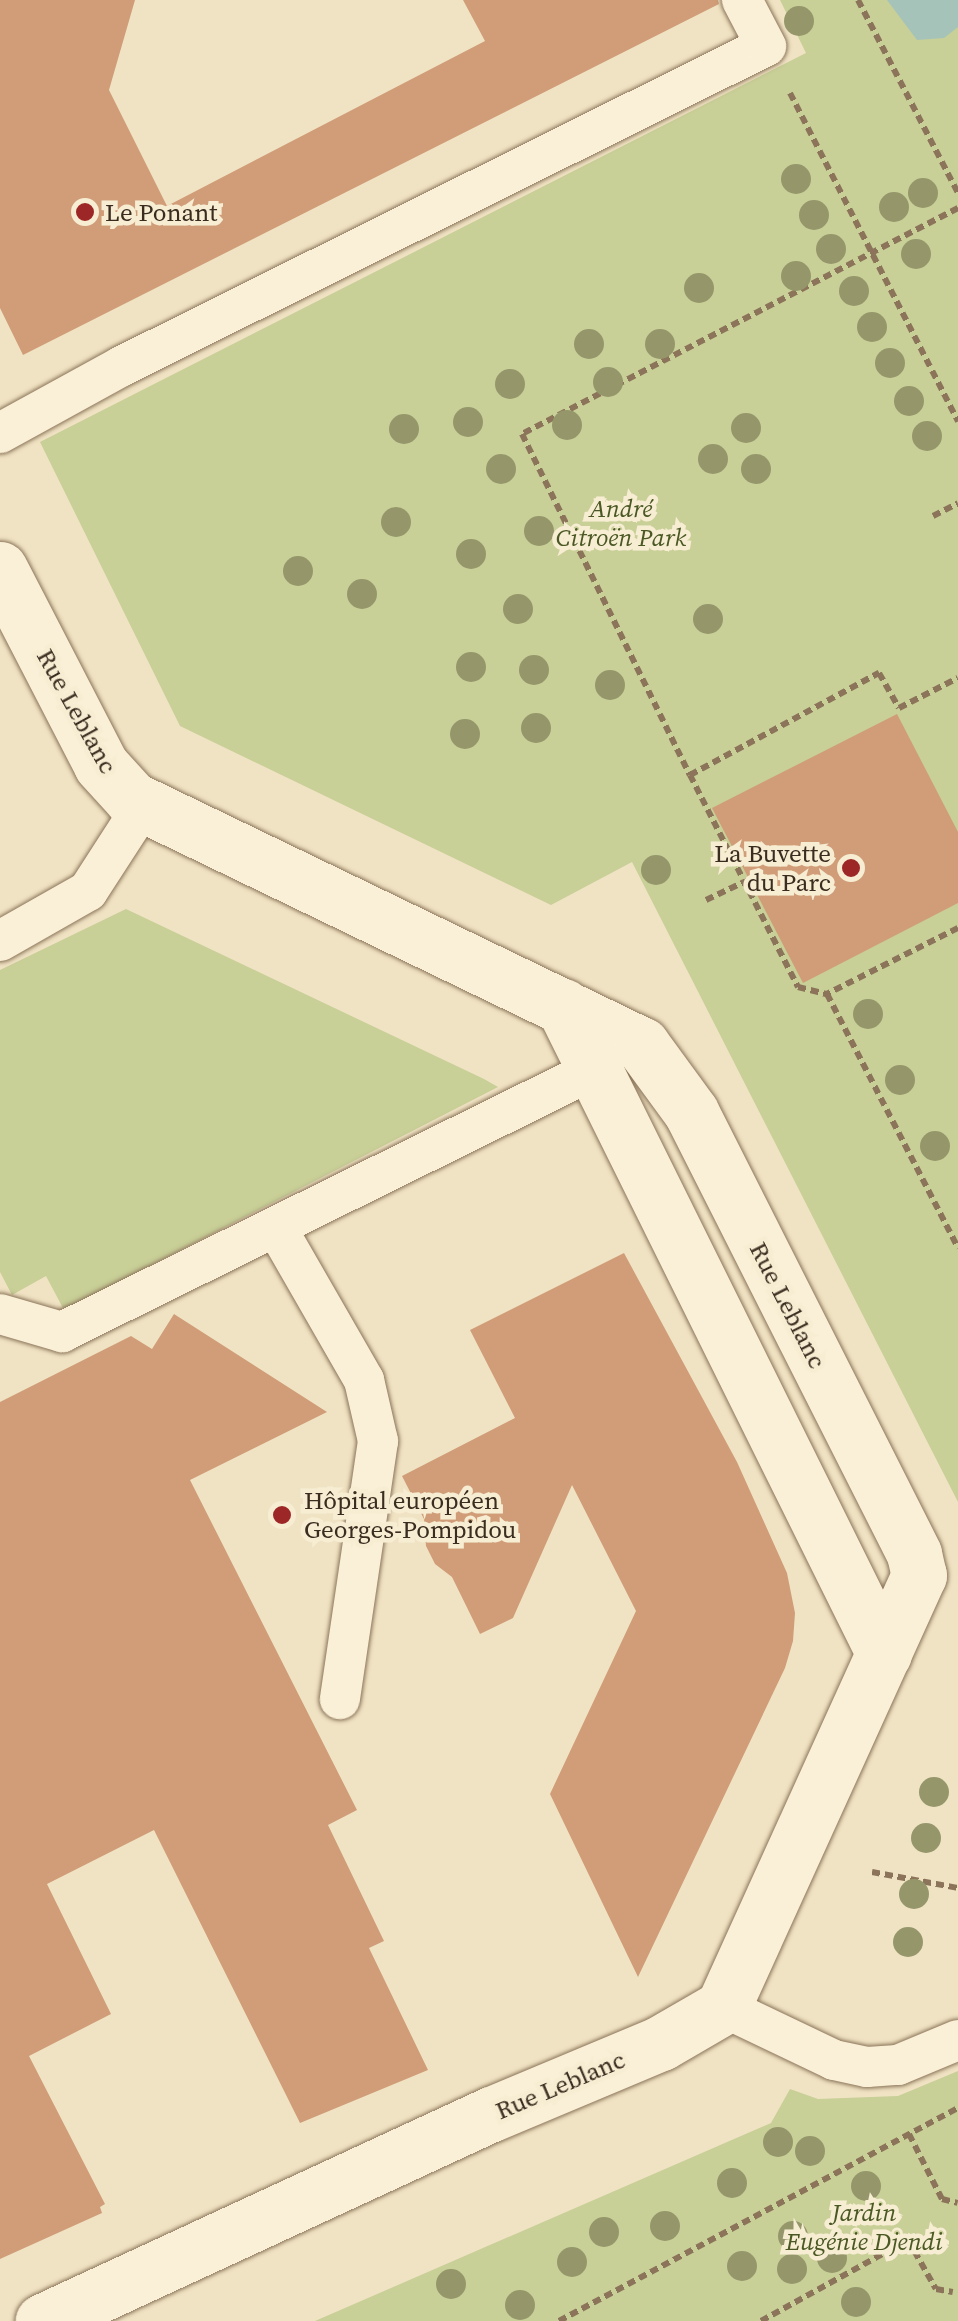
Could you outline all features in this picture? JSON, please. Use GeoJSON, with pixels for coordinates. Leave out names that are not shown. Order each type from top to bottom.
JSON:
{"type":"FeatureCollection","features":[{"type":"Feature","properties":{"kind":"street","name":"Rue Leblanc"},"geometry":{"type":"LineString","coordinates":[[0,569],[102,765],[143,806],[642,1045],[691,1112],[914,1554],[919,1576],[723,2007],[661,2044],[490,2114],[43,2321]]}},
{"type":"Feature","properties":{"kind":"street"},"geometry":{"type":"LineString","coordinates":[[563,1006],[884,1654]]}},
{"type":"Feature","properties":{"kind":"lane"},"geometry":{"type":"LineString","coordinates":[[0,433],[122,366],[766,46],[742,0]]}},
{"type":"Feature","properties":{"kind":"lane"},"geometry":{"type":"LineString","coordinates":[[0,941],[88,891],[143,806]]}},
{"type":"Feature","properties":{"kind":"lane"},"geometry":{"type":"LineString","coordinates":[[0,1314],[62,1332],[593,1070]]}},
{"type":"Feature","properties":{"kind":"lane"},"geometry":{"type":"LineString","coordinates":[[276,1228],[364,1380],[378,1441],[340,1699]]}},
{"type":"Feature","properties":{"kind":"lane"},"geometry":{"type":"LineString","coordinates":[[723,2007],[834,2060],[867,2067],[898,2065],[958,2040]]}},
{"type":"Feature","properties":{"kind":"path"},"geometry":{"type":"LineString","coordinates":[[858,0],[958,192]]}},
{"type":"Feature","properties":{"kind":"path"},"geometry":{"type":"LineString","coordinates":[[766,46],[958,421]]}},
{"type":"Feature","properties":{"kind":"path"},"geometry":{"type":"LineString","coordinates":[[958,208],[522,434],[798,986],[827,994],[958,928]]}},
{"type":"Feature","properties":{"kind":"path"},"geometry":{"type":"LineString","coordinates":[[933,516],[958,503]]}},
{"type":"Feature","properties":{"kind":"path"},"geometry":{"type":"LineString","coordinates":[[690,775],[878,673],[899,708],[958,678]]}},
{"type":"Feature","properties":{"kind":"path"},"geometry":{"type":"LineString","coordinates":[[706,900],[744,882]]}},
{"type":"Feature","properties":{"kind":"path"},"geometry":{"type":"LineString","coordinates":[[827,994],[958,1248]]}},
{"type":"Feature","properties":{"kind":"path"},"geometry":{"type":"LineString","coordinates":[[872,1872],[958,1888]]}},
{"type":"Feature","properties":{"kind":"path"},"geometry":{"type":"LineString","coordinates":[[560,2321],[958,2108]]}},
{"type":"Feature","properties":{"kind":"path"},"geometry":{"type":"LineString","coordinates":[[909,2134],[942,2199],[958,2203]]}},
{"type":"Feature","properties":{"kind":"path"},"geometry":{"type":"LineString","coordinates":[[761,2321],[908,2240],[936,2289],[956,2293]]}},
{"type":"Feature","properties":{"kind":"green space","name":"André Citroën Park"},"geometry":{"type":"Polygon","coordinates":[[[780,0],[958,0],[958,1502],[632,862],[551,905],[180,726],[40,442],[806,53],[780,0]]]}},
{"type":"Feature","properties":{"kind":"green space"},"geometry":{"type":"Polygon","coordinates":[[[126,909],[498,1087],[64,1310],[46,1276],[12,1295],[0,1272],[0,970],[126,909]]]}},
{"type":"Feature","properties":{"kind":"green space","name":"Jardin Eugénie Djendi"},"geometry":{"type":"Polygon","coordinates":[[[958,2071],[958,2321],[315,2321],[771,2123],[790,2089],[818,2099],[898,2096],[958,2071]]]}},
{"type":"Feature","properties":{"kind":"water"},"geometry":{"type":"Polygon","coordinates":[[[887,0],[958,0],[958,27],[944,38],[917,40],[887,0]]]}},
{"type":"Feature","properties":{"kind":"building"},"geometry":{"type":"Polygon","coordinates":[[[0,0],[135,0],[109,90],[167,206],[485,41],[463,0],[718,0],[719,4],[23,355],[0,308],[0,0]]]}},
{"type":"Feature","properties":{"kind":"building","name":"La Buvette du Parc"},"geometry":{"type":"Polygon","coordinates":[[[897,714],[958,832],[958,903],[803,983],[712,808],[897,714]]]}},
{"type":"Feature","properties":{"kind":"building"},"geometry":{"type":"Polygon","coordinates":[[[624,1253],[737,1462],[787,1573],[795,1613],[793,1641],[785,1668],[638,1977],[550,1794],[636,1611],[572,1485],[513,1618],[480,1634],[452,1577],[435,1564],[426,1546],[424,1519],[402,1476],[515,1418],[470,1330],[624,1253]]]}},
{"type":"Feature","properties":{"kind":"building"},"geometry":{"type":"Polygon","coordinates":[[[174,1314],[327,1412],[190,1480],[357,1810],[328,1825],[384,1941],[369,1948],[428,2070],[300,2123],[154,1830],[47,1884],[111,2014],[29,2056],[105,2204],[100,2207],[102,2213],[0,2259],[0,1402],[131,1336],[152,1349],[174,1314]]]}},
{"type":"Feature","properties":{"kind":"place","name":"Le Ponant"},"geometry":{"type":"Point","coordinates":[85,212]}},
{"type":"Feature","properties":{"kind":"place","name":"La Buvette du Parc"},"geometry":{"type":"Point","coordinates":[851,868]}},
{"type":"Feature","properties":{"kind":"place","name":"Hôpital européen Georges-Pompidou"},"geometry":{"type":"Point","coordinates":[282,1515]}}]}
